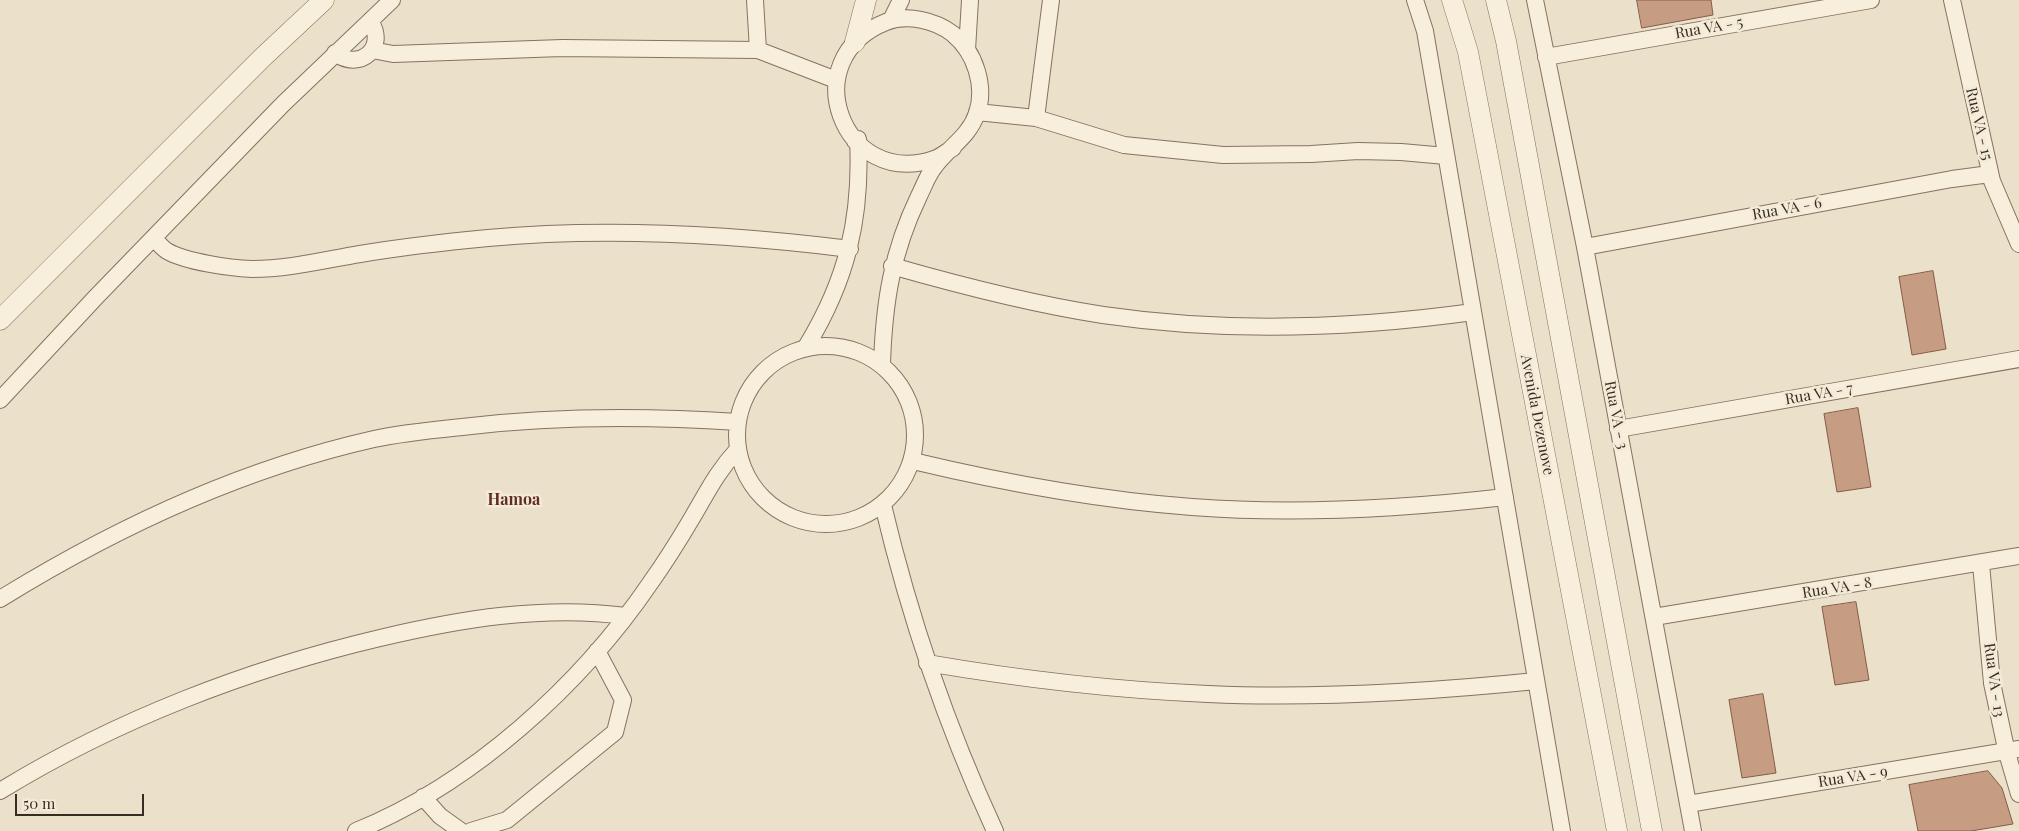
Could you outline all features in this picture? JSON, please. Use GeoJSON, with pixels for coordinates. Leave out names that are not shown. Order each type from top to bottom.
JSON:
{"type":"FeatureCollection","features":[{"type":"Feature","properties":{"kind":"street"},"geometry":{"type":"LineString","coordinates":[[0,320],[263,57],[324,0]]}},
{"type":"Feature","properties":{"kind":"street"},"geometry":{"type":"LineString","coordinates":[[0,400],[283,104],[392,0]]}},
{"type":"Feature","properties":{"kind":"street"},"geometry":{"type":"LineString","coordinates":[[755,0],[758,50]]}},
{"type":"Feature","properties":{"kind":"street"},"geometry":{"type":"LineString","coordinates":[[854,42],[866,0]]}},
{"type":"Feature","properties":{"kind":"street"},"geometry":{"type":"LineString","coordinates":[[891,20],[901,0]]}},
{"type":"Feature","properties":{"kind":"street"},"geometry":{"type":"LineString","coordinates":[[967,50],[970,0]]}},
{"type":"Feature","properties":{"kind":"street"},"geometry":{"type":"LineString","coordinates":[[1036,118],[1051,0]]}},
{"type":"Feature","properties":{"kind":"street"},"geometry":{"type":"LineString","coordinates":[[1415,0],[1425,31],[1562,831]]}},
{"type":"Feature","properties":{"kind":"street","name":"Avenida Dezenove"},"geometry":{"type":"LineString","coordinates":[[1452,0],[1468,52],[1617,831]]}},
{"type":"Feature","properties":{"kind":"street"},"geometry":{"type":"LineString","coordinates":[[1496,0],[1508,51],[1652,831]]}},
{"type":"Feature","properties":{"kind":"street","name":"Rua VA - 3"},"geometry":{"type":"LineString","coordinates":[[1535,0],[1585,247],[1692,831]]}},
{"type":"Feature","properties":{"kind":"street","name":"Rua VA - 5"},"geometry":{"type":"LineString","coordinates":[[1546,57],[1871,0]]}},
{"type":"Feature","properties":{"kind":"street","name":"Rua VA - 15"},"geometry":{"type":"LineString","coordinates":[[1952,0],[1990,174],[2019,244]]}},
{"type":"Feature","properties":{"kind":"street"},"geometry":{"type":"LineString","coordinates":[[882,364],[886,298],[892,266],[912,210],[935,166],[954,148],[968,132],[977,112],[980,91],[977,69],[967,50],[953,34],[924,20],[905,17],[871,28],[854,42],[842,60],[836,80],[836,102],[838,109],[843,123],[855,141],[872,154],[892,162],[914,164],[935,159],[954,148]]}},
{"type":"Feature","properties":{"kind":"street"},"geometry":{"type":"LineString","coordinates":[[335,53],[348,60],[355,60],[362,59],[372,50],[376,32],[370,21]]}},
{"type":"Feature","properties":{"kind":"street"},"geometry":{"type":"LineString","coordinates":[[372,50],[393,54],[562,48],[758,50],[836,80]]}},
{"type":"Feature","properties":{"kind":"street"},"geometry":{"type":"LineString","coordinates":[[977,112],[1036,118],[1124,146],[1223,155],[1311,154],[1358,151],[1446,156]]}},
{"type":"Feature","properties":{"kind":"street"},"geometry":{"type":"LineString","coordinates":[[806,347],[832,300],[850,249],[858,195],[858,139],[855,141]]}},
{"type":"Feature","properties":{"kind":"street","name":"Rua VA - 6"},"geometry":{"type":"LineString","coordinates":[[1585,247],[1952,178],[1990,174]]}},
{"type":"Feature","properties":{"kind":"street"},"geometry":{"type":"LineString","coordinates":[[153,238],[168,251],[186,258],[206,263],[252,268],[297,266],[425,244],[549,234],[618,232],[730,236],[850,249]]}},
{"type":"Feature","properties":{"kind":"street"},"geometry":{"type":"LineString","coordinates":[[892,266],[945,281],[1042,304],[1104,315],[1158,321],[1230,326],[1317,327],[1404,321],[1473,312]]}},
{"type":"Feature","properties":{"kind":"street"},"geometry":{"type":"LineString","coordinates":[[832,345],[859,351],[882,364],[900,384],[912,408],[916,434],[912,461],[901,486],[883,505],[860,519],[834,525],[807,523],[782,513],[761,497],[746,474],[738,449],[738,422],[745,396],[760,374],[781,357],[806,347],[832,345]]}},
{"type":"Feature","properties":{"kind":"street","name":"Rua VA - 7"},"geometry":{"type":"LineString","coordinates":[[1618,429],[2019,359]]}},
{"type":"Feature","properties":{"kind":"street"},"geometry":{"type":"LineString","coordinates":[[0,599],[73,556],[165,510],[268,470],[374,439],[443,429],[552,419],[676,418],[738,422]]}},
{"type":"Feature","properties":{"kind":"street"},"geometry":{"type":"LineString","coordinates":[[356,831],[384,820],[461,772],[498,745],[566,685],[626,616],[672,551],[711,481],[738,449]]}},
{"type":"Feature","properties":{"kind":"street"},"geometry":{"type":"LineString","coordinates":[[912,461],[1014,484],[1073,494],[1192,507],[1254,510],[1344,510],[1442,504],[1505,497]]}},
{"type":"Feature","properties":{"kind":"street"},"geometry":{"type":"LineString","coordinates":[[883,505],[899,572],[927,663],[953,734],[996,831]]}},
{"type":"Feature","properties":{"kind":"street","name":"Rua VA - 8"},"geometry":{"type":"LineString","coordinates":[[1654,618],[1981,564],[2019,556]]}},
{"type":"Feature","properties":{"kind":"street","name":"Rua VA - 13"},"geometry":{"type":"LineString","coordinates":[[1981,564],[1992,683],[2013,750],[2019,794]]}},
{"type":"Feature","properties":{"kind":"street"},"geometry":{"type":"LineString","coordinates":[[0,791],[62,756],[171,705],[262,671],[347,646],[468,620],[555,612],[598,612],[626,616]]}},
{"type":"Feature","properties":{"kind":"street"},"geometry":{"type":"LineString","coordinates":[[471,831],[507,820],[615,732],[623,700],[597,651]]}},
{"type":"Feature","properties":{"kind":"street"},"geometry":{"type":"LineString","coordinates":[[927,663],[1067,684],[1209,694],[1280,696],[1408,692],[1536,681]]}},
{"type":"Feature","properties":{"kind":"street","name":"Rua VA - 9"},"geometry":{"type":"LineString","coordinates":[[1688,804],[2013,750]]}},
{"type":"Feature","properties":{"kind":"street"},"geometry":{"type":"LineString","coordinates":[[423,797],[440,816],[462,831]]}},
{"type":"Feature","properties":{"kind":"building"},"geometry":{"type":"Polygon","coordinates":[[[1637,0],[1711,0],[1713,15],[1642,28],[1637,0]]]}},
{"type":"Feature","properties":{"kind":"building"},"geometry":{"type":"Polygon","coordinates":[[[1933,271],[1946,349],[1912,355],[1899,277],[1933,271]]]}},
{"type":"Feature","properties":{"kind":"building"},"geometry":{"type":"Polygon","coordinates":[[[1858,408],[1871,487],[1837,492],[1824,414],[1858,408]]]}},
{"type":"Feature","properties":{"kind":"building"},"geometry":{"type":"Polygon","coordinates":[[[1856,602],[1869,680],[1835,685],[1822,607],[1856,602]]]}},
{"type":"Feature","properties":{"kind":"building"},"geometry":{"type":"Polygon","coordinates":[[[1763,694],[1776,773],[1742,778],[1729,700],[1763,694]]]}},
{"type":"Feature","properties":{"kind":"building"},"geometry":{"type":"Polygon","coordinates":[[[1988,771],[2002,788],[2013,824],[1971,831],[1918,831],[1909,785],[1988,771]]]}},
{"type":"Feature","properties":{"kind":"district","name":"Hamoa"},"geometry":{"type":"Point","coordinates":[514,500]}}]}
